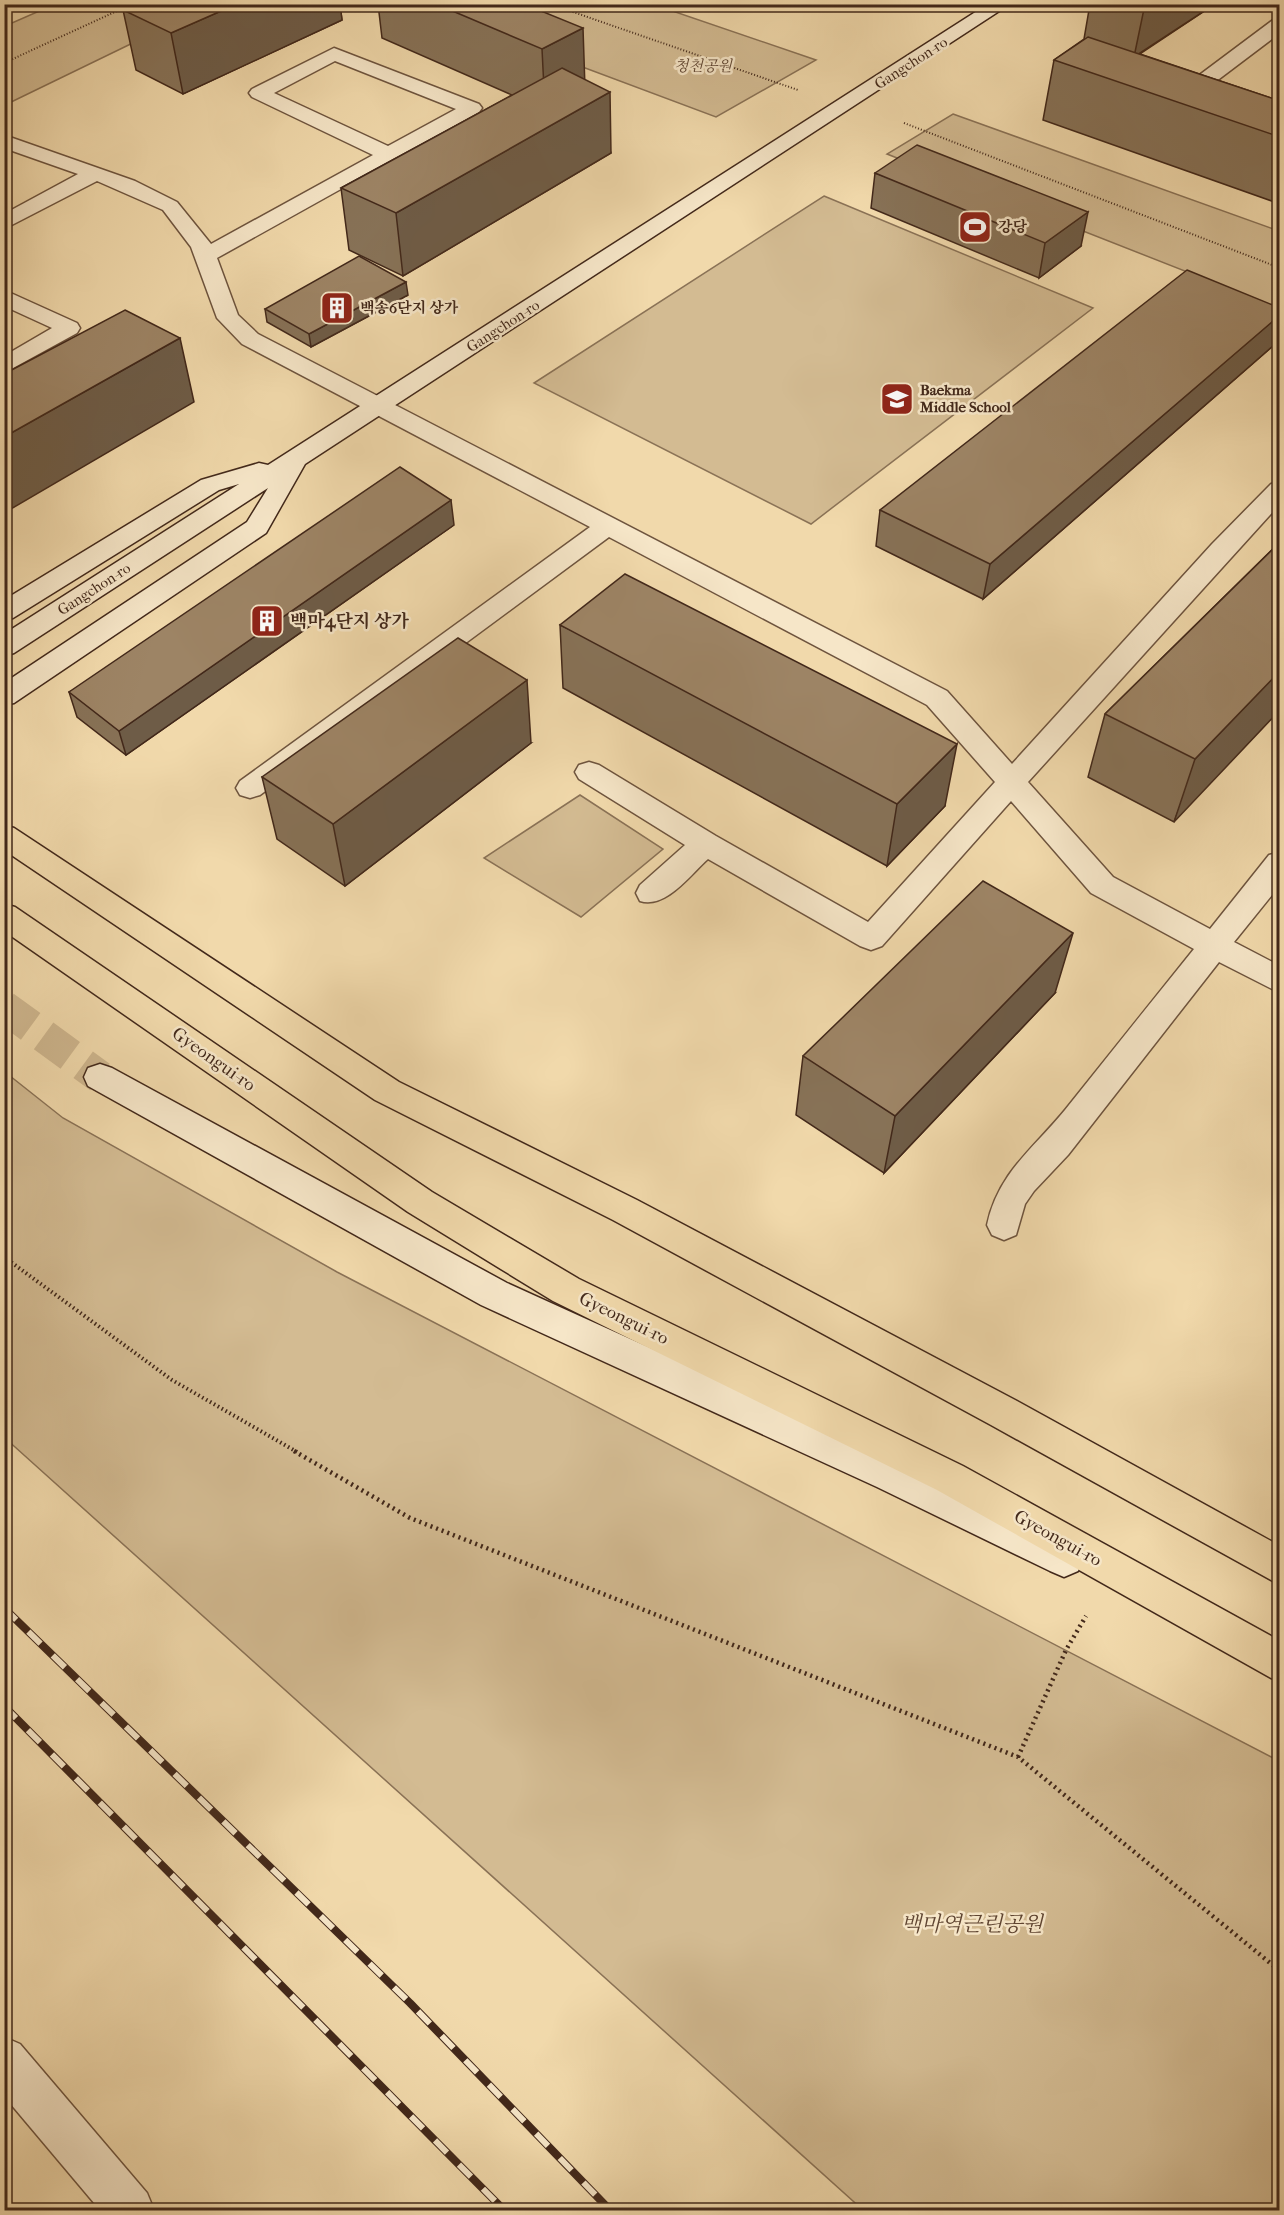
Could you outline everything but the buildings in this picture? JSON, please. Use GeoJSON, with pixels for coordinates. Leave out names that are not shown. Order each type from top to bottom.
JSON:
{"type":"FeatureCollection","features":[{"type":"Feature","properties":{"kind":"main road","name":"Gangchon-ro"},"geometry":{"type":"LineString","coordinates":[[4,647],[1001,4]]}},
{"type":"Feature","properties":{"kind":"main road"},"geometry":{"type":"LineString","coordinates":[[1198,108],[1176,101],[1262,47],[1279,25]]}},
{"type":"Feature","properties":{"kind":"main road"},"geometry":{"type":"LineString","coordinates":[[205,256],[472,108],[334,54],[259,93],[388,154]]}},
{"type":"Feature","properties":{"kind":"main road"},"geometry":{"type":"LineString","coordinates":[[4,141],[128,185],[170,206],[201,246],[228,318],[250,339],[937,698],[1102,885],[1280,981]]}},
{"type":"Feature","properties":{"kind":"main road"},"geometry":{"type":"LineString","coordinates":[[4,223],[96,173]]}},
{"type":"Feature","properties":{"kind":"main road"},"geometry":{"type":"LineString","coordinates":[[4,297],[69,328],[4,366]]}},
{"type":"Feature","properties":{"kind":"main road"},"geometry":{"type":"LineString","coordinates":[[4,612],[210,485],[298,458]]}},
{"type":"Feature","properties":{"kind":"main road"},"geometry":{"type":"LineString","coordinates":[[4,696],[257,526],[298,458]]}},
{"type":"Feature","properties":{"kind":"main road"},"geometry":{"type":"LineString","coordinates":[[589,772],[706,844],[871,938],[1221,550],[1280,489]]}},
{"type":"Feature","properties":{"kind":"main road"},"geometry":{"type":"LineString","coordinates":[[250,788],[608,526]]}},
{"type":"Feature","properties":{"kind":"main road"},"geometry":{"type":"LineString","coordinates":[[4,835],[387,1091],[625,1210],[1004,1413],[1280,1567]]}},
{"type":"Feature","properties":{"kind":"main road"},"geometry":{"type":"LineString","coordinates":[[651,893],[706,844]]}},
{"type":"Feature","properties":{"kind":"main road"},"geometry":{"type":"LineString","coordinates":[[1004,1225],[1009,1201],[1022,1181],[1056,1145],[1280,863]]}},
{"type":"Feature","properties":{"kind":"main road","name":"Gyeongui-ro"},"geometry":{"type":"LineString","coordinates":[[4,915],[420,1202],[566,1290],[950,1478],[1277,1661]]}},
{"type":"Feature","properties":{"kind":"main road"},"geometry":{"type":"LineString","coordinates":[[100,1077],[494,1294],[890,1474],[1277,1661]]}},
{"type":"Feature","properties":{"kind":"main road"},"geometry":{"type":"LineString","coordinates":[[4,2060],[130,2211]]}},
{"type":"Feature","properties":{"kind":"path"},"geometry":{"type":"LineString","coordinates":[[124,4],[130,5]]}},
{"type":"Feature","properties":{"kind":"path"},"geometry":{"type":"LineString","coordinates":[[550,4],[799,91]]}},
{"type":"Feature","properties":{"kind":"path"},"geometry":{"type":"LineString","coordinates":[[4,63],[130,5]]}},
{"type":"Feature","properties":{"kind":"path"},"geometry":{"type":"LineString","coordinates":[[904,123],[1280,268]]}},
{"type":"Feature","properties":{"kind":"path"},"geometry":{"type":"LineString","coordinates":[[4,1257],[172,1380],[410,1518],[1018,1757],[1280,1971]]}},
{"type":"Feature","properties":{"kind":"path"},"geometry":{"type":"LineString","coordinates":[[1018,1757],[1066,1650],[1086,1616]]}},
{"type":"Feature","properties":{"kind":"green space"},"geometry":{"type":"Polygon","coordinates":[[[53,5],[211,5],[5,105],[5,26],[53,5]]]}},
{"type":"Feature","properties":{"kind":"green space","name":"청천공원"},"geometry":{"type":"Polygon","coordinates":[[[417,5],[655,5],[816,60],[716,117],[417,5]]]}},
{"type":"Feature","properties":{"kind":"green space"},"geometry":{"type":"Polygon","coordinates":[[[953,114],[1279,231],[1279,308],[887,154],[953,114]]]}},
{"type":"Feature","properties":{"kind":"green space"},"geometry":{"type":"Polygon","coordinates":[[[824,196],[1093,308],[811,524],[534,383],[824,196]]]}},
{"type":"Feature","properties":{"kind":"green space"},"geometry":{"type":"Polygon","coordinates":[[[580,795],[663,849],[581,917],[484,858],[580,795]]]}},
{"type":"Feature","properties":{"kind":"green space","name":"백마역근린공원"},"geometry":{"type":"Polygon","coordinates":[[[5,1072],[63,1118],[337,1272],[1279,1761],[1279,2210],[863,2210],[5,1438],[5,1072]]]}},
{"type":"Feature","properties":{"kind":"tunnel"},"geometry":{"type":"LineString","coordinates":[[4,1007],[100,1077]]}},
{"type":"Feature","properties":{"kind":"railway"},"geometry":{"type":"LineString","coordinates":[[4,1608],[410,2003],[610,2210]]}},
{"type":"Feature","properties":{"kind":"railway"},"geometry":{"type":"LineString","coordinates":[[4,1706],[504,2210]]}},
{"type":"Feature","properties":{"kind":"place","name":"강당"},"geometry":{"type":"Point","coordinates":[975,227]}},
{"type":"Feature","properties":{"kind":"place","name":"백송6단지 상가"},"geometry":{"type":"Point","coordinates":[337,308]}},
{"type":"Feature","properties":{"kind":"place","name":"Baekma Middle School"},"geometry":{"type":"Point","coordinates":[897,399]}},
{"type":"Feature","properties":{"kind":"place","name":"백마4단지 상가"},"geometry":{"type":"Point","coordinates":[267,621]}}]}
